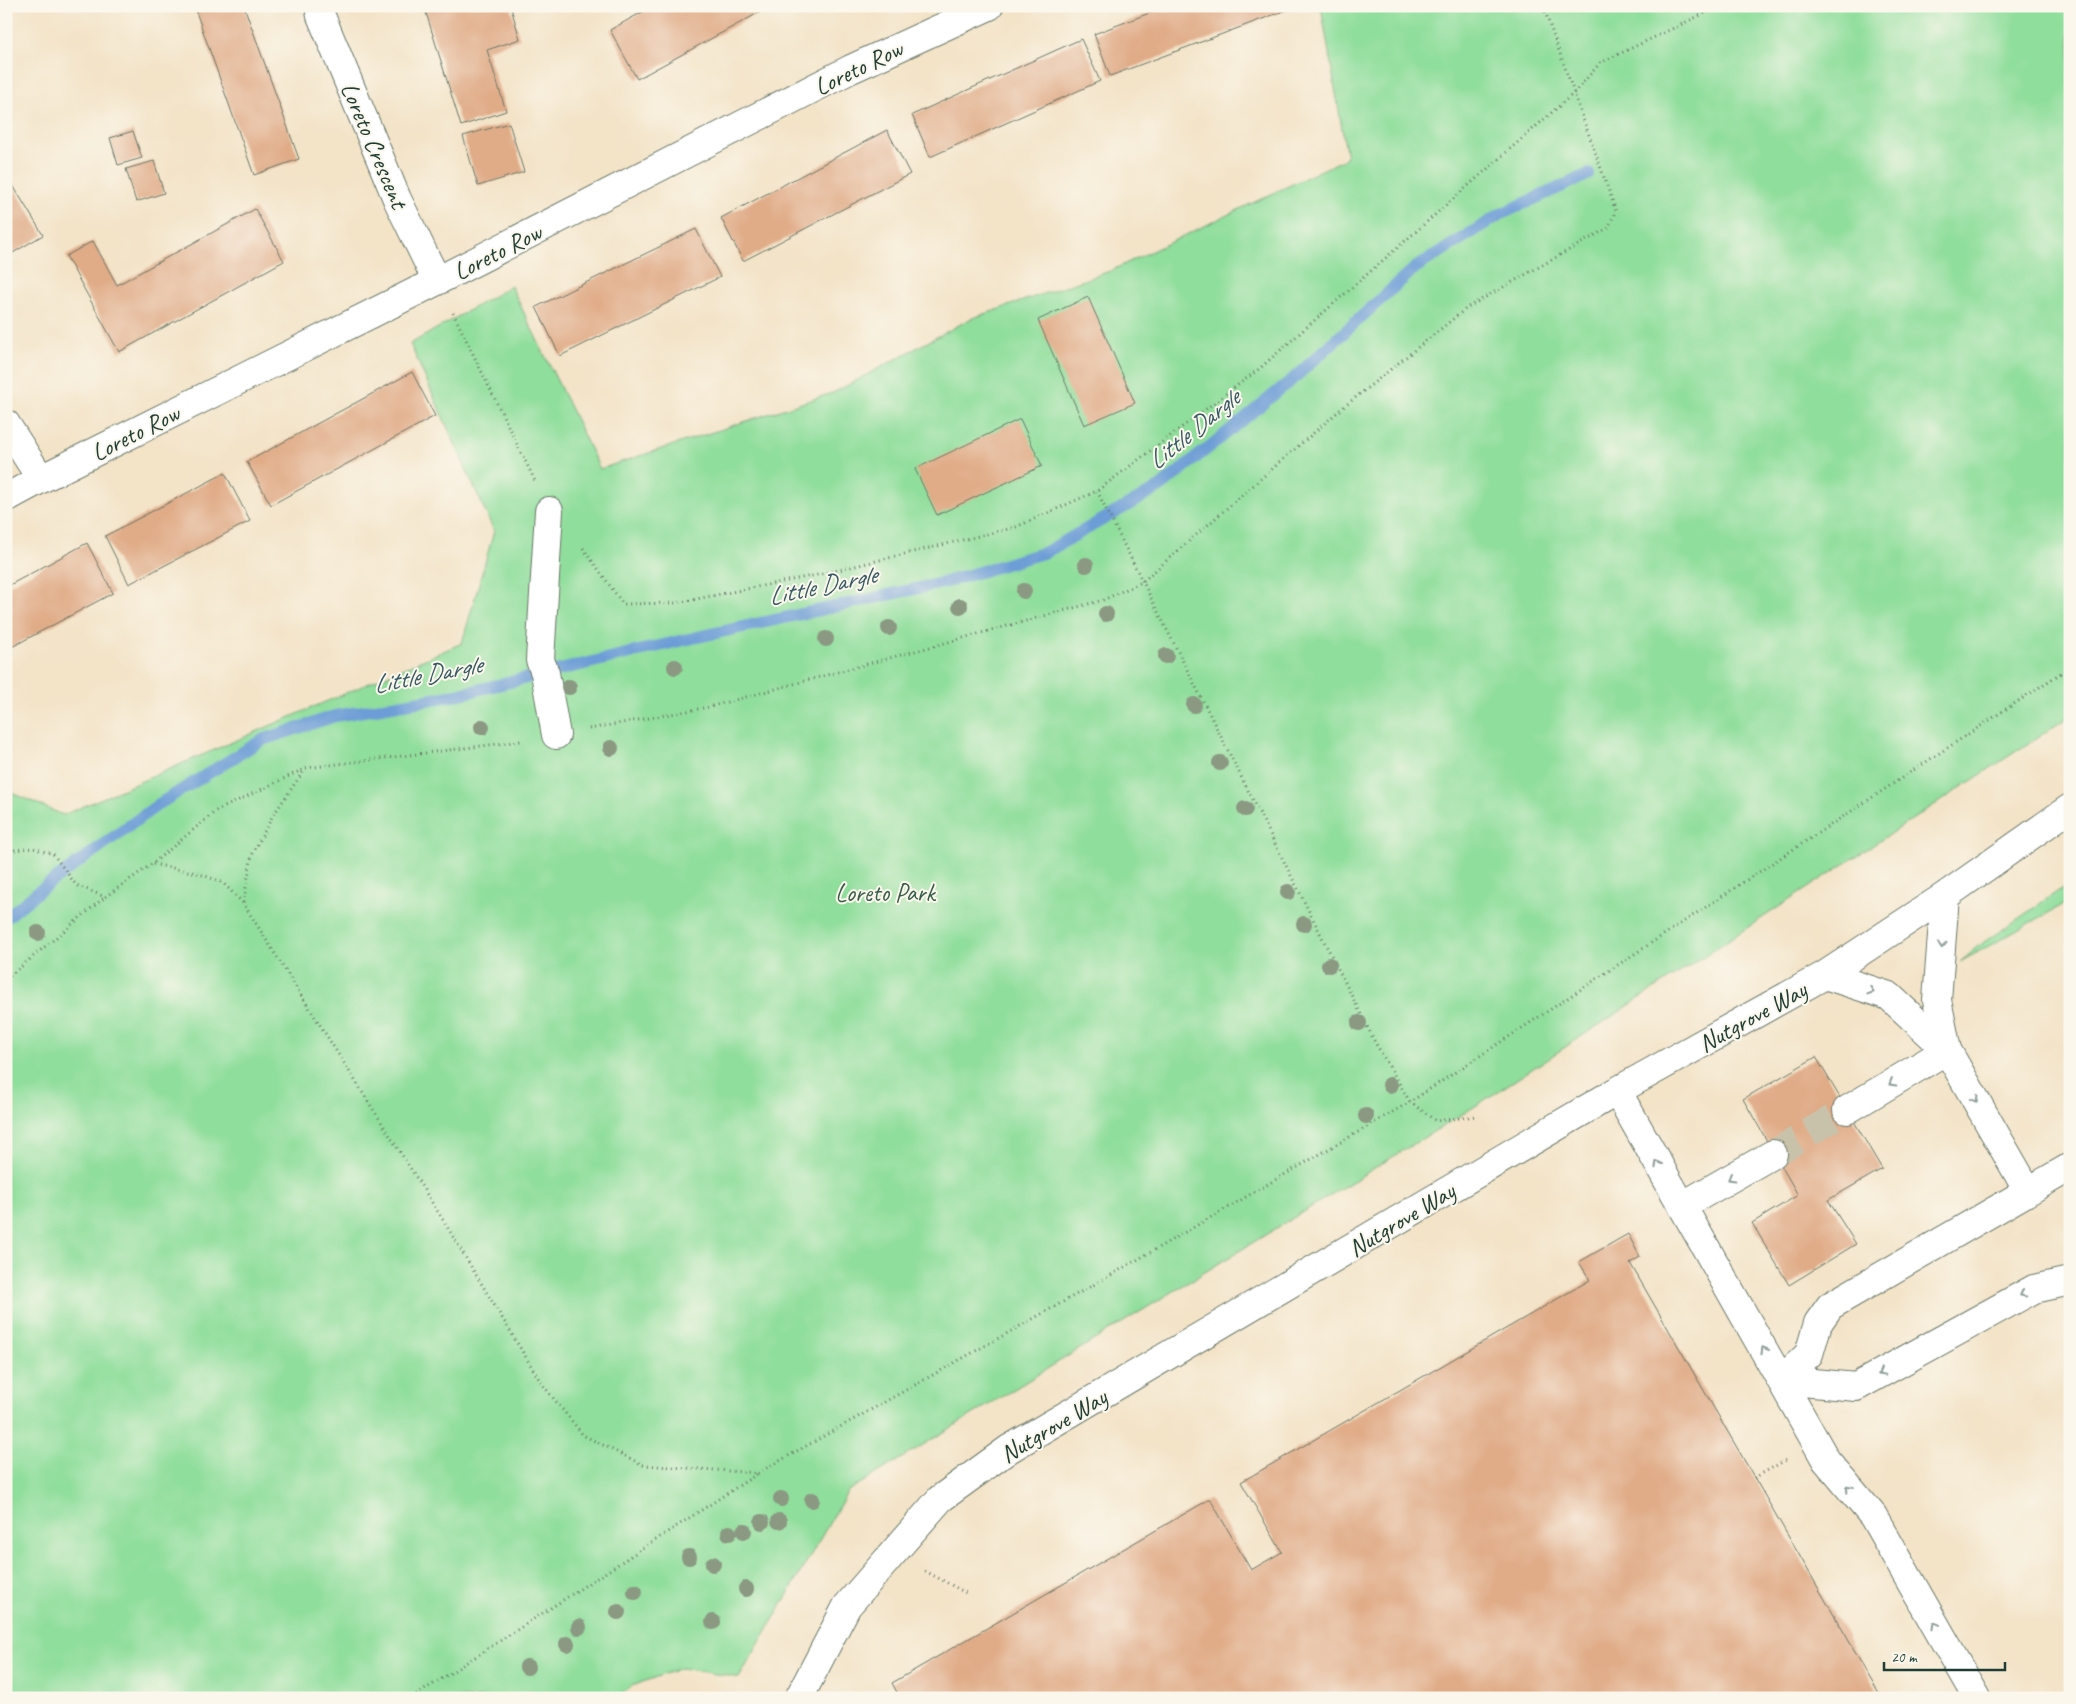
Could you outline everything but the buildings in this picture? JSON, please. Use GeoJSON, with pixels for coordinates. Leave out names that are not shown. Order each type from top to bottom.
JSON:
{"type":"FeatureCollection","features":[{"type":"Feature","properties":{"kind":"street","name":"Loreto Crescent"},"geometry":{"type":"LineString","coordinates":[[319,6],[321,16],[397,199],[437,282]]}},
{"type":"Feature","properties":{"kind":"street","name":"Loreto Row"},"geometry":{"type":"LineString","coordinates":[[6,498],[437,282],[852,69],[989,6]]}},
{"type":"Feature","properties":{"kind":"street"},"geometry":{"type":"LineString","coordinates":[[6,424],[41,479]]}},
{"type":"Feature","properties":{"kind":"street"},"geometry":{"type":"LineString","coordinates":[[549,511],[540,660],[545,674],[556,735]]}},
{"type":"Feature","properties":{"kind":"street","name":"Nutgrove Way"},"geometry":{"type":"LineString","coordinates":[[799,1698],[847,1606],[940,1499],[1009,1449],[1617,1091],[1825,975],[1945,896],[2070,808]]}},
{"type":"Feature","properties":{"kind":"street"},"geometry":{"type":"LineString","coordinates":[[1945,896],[1938,1000],[1947,1050]]}},
{"type":"Feature","properties":{"kind":"street"},"geometry":{"type":"LineString","coordinates":[[1825,975],[1889,996],[1947,1050],[2028,1191]]}},
{"type":"Feature","properties":{"kind":"street"},"geometry":{"type":"LineString","coordinates":[[1847,1110],[1947,1050]]}},
{"type":"Feature","properties":{"kind":"street"},"geometry":{"type":"LineString","coordinates":[[1617,1091],[1826,1460],[1873,1516],[1977,1698]]}},
{"type":"Feature","properties":{"kind":"street"},"geometry":{"type":"LineString","coordinates":[[1682,1206],[1773,1154]]}},
{"type":"Feature","properties":{"kind":"street"},"geometry":{"type":"LineString","coordinates":[[1781,1380],[1810,1354],[1818,1323],[1830,1306],[2070,1167]]}},
{"type":"Feature","properties":{"kind":"street"},"geometry":{"type":"LineString","coordinates":[[1781,1380],[1856,1387],[2034,1289],[2069,1281]]}},
{"type":"Feature","properties":{"kind":"path"},"geometry":{"type":"LineString","coordinates":[[6,979],[105,897],[152,864],[216,811],[306,768],[556,735],[709,707],[1103,600],[1142,582],[1340,410],[1468,307],[1608,228],[1616,212],[1543,6]]}},
{"type":"Feature","properties":{"kind":"path"},"geometry":{"type":"LineString","coordinates":[[437,282],[549,511],[582,546],[623,604],[676,603],[822,574],[1016,527],[1097,491],[1259,369],[1574,93],[1600,63],[1720,6]]}},
{"type":"Feature","properties":{"kind":"path"},"geometry":{"type":"LineString","coordinates":[[1097,491],[1376,1044],[1410,1102],[1436,1121],[1476,1116]]}},
{"type":"Feature","properties":{"kind":"path"},"geometry":{"type":"LineString","coordinates":[[412,1698],[758,1473],[1111,1275],[1410,1102],[2070,667]]}},
{"type":"Feature","properties":{"kind":"path"},"geometry":{"type":"LineString","coordinates":[[244,903],[252,855],[272,817],[306,768]]}},
{"type":"Feature","properties":{"kind":"path"},"geometry":{"type":"LineString","coordinates":[[6,856],[15,850],[34,848],[53,854],[76,885],[105,897]]}},
{"type":"Feature","properties":{"kind":"path"},"geometry":{"type":"LineString","coordinates":[[152,864],[197,873],[222,882],[244,903],[443,1220],[542,1384],[583,1435],[643,1465],[758,1473]]}},
{"type":"Feature","properties":{"kind":"path"},"geometry":{"type":"LineString","coordinates":[[923,1569],[968,1594]]}},
{"type":"Feature","properties":{"kind":"green space","name":"Loreto Park"},"geometry":{"type":"Polygon","coordinates":[[[1321,6],[2070,6],[2070,716],[1474,1107],[848,1491],[739,1678],[681,1668],[632,1686],[615,1698],[6,1698],[6,790],[63,815],[462,643],[494,531],[410,344],[511,286],[600,469],[835,392],[970,319],[1110,271],[1347,158],[1321,6]]]}},
{"type":"Feature","properties":{"kind":"green space"},"geometry":{"type":"Polygon","coordinates":[[[2070,883],[2070,901],[1960,962],[1984,942],[2070,883]]]}},
{"type":"Feature","properties":{"kind":"waterway","name":"Little Dargle"},"geometry":{"type":"LineString","coordinates":[[6,918],[39,891],[159,804],[262,740],[335,716],[456,695],[684,640],[942,583],[1046,552],[1160,487],[1293,379],[1415,268],[1501,214],[1589,174]]}},
{"type":"Feature","properties":{"kind":"tunnel"},"geometry":{"type":"LineString","coordinates":[[1773,1154],[1847,1110]]}}]}
